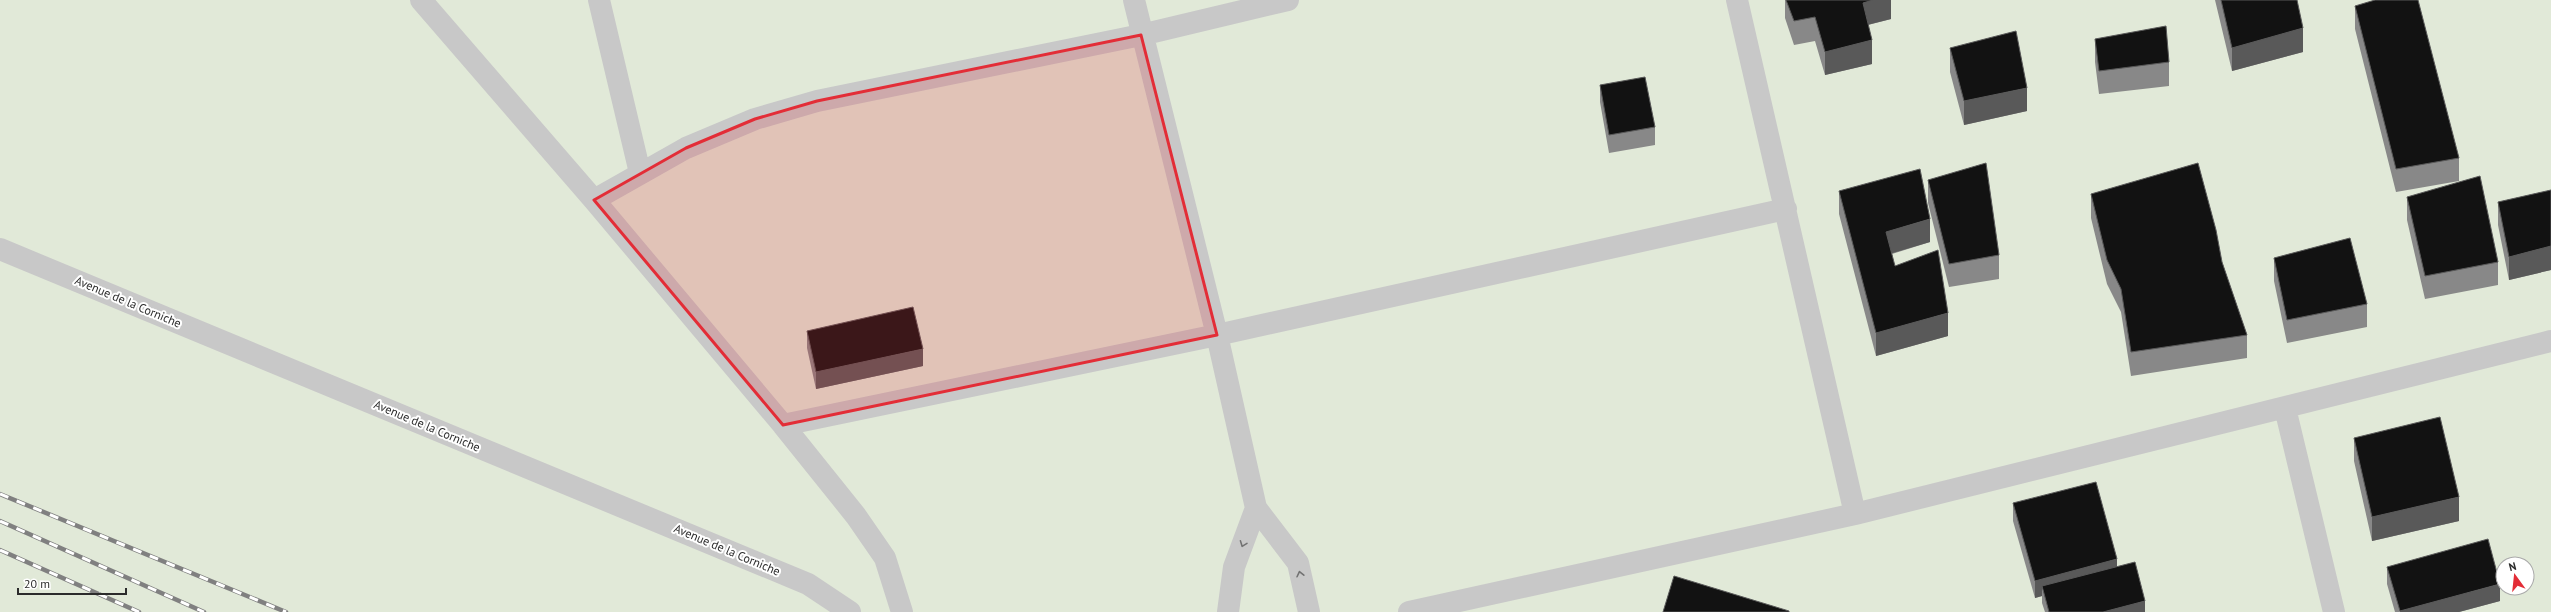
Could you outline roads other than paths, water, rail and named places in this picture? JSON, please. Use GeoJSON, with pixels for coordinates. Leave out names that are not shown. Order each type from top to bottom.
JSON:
{"type":"FeatureCollection","features":[{"type":"Feature","properties":{"kind":"street"},"geometry":{"type":"LineString","coordinates":[[421,0],[594,200],[783,425],[856,516],[885,558],[902,612]]}},
{"type":"Feature","properties":{"kind":"street"},"geometry":{"type":"LineString","coordinates":[[599,0],[640,173]]}},
{"type":"Feature","properties":{"kind":"street"},"geometry":{"type":"LineString","coordinates":[[1134,0],[1141,35],[1217,335],[1256,508],[1298,563],[1309,612]]}},
{"type":"Feature","properties":{"kind":"street"},"geometry":{"type":"LineString","coordinates":[[594,200],[686,148],[754,119],[817,101],[1141,35],[1288,0]]}},
{"type":"Feature","properties":{"kind":"street"},"geometry":{"type":"LineString","coordinates":[[1737,0],[1855,514]]}},
{"type":"Feature","properties":{"kind":"street"},"geometry":{"type":"LineString","coordinates":[[783,425],[1217,335],[1786,209]]}},
{"type":"Feature","properties":{"kind":"street","name":"Avenue de la Corniche"},"geometry":{"type":"LineString","coordinates":[[0,249],[808,584],[850,612]]}},
{"type":"Feature","properties":{"kind":"street"},"geometry":{"type":"LineString","coordinates":[[1409,612],[1855,514],[2551,341]]}},
{"type":"Feature","properties":{"kind":"street"},"geometry":{"type":"LineString","coordinates":[[2285,408],[2334,612]]}},
{"type":"Feature","properties":{"kind":"street"},"geometry":{"type":"LineString","coordinates":[[1228,612],[1234,567],[1256,508]]}},
{"type":"Feature","properties":{"kind":"railway"},"geometry":{"type":"LineString","coordinates":[[0,494],[286,612]]}},
{"type":"Feature","properties":{"kind":"railway"},"geometry":{"type":"LineString","coordinates":[[0,521],[204,612]]}},
{"type":"Feature","properties":{"kind":"railway"},"geometry":{"type":"LineString","coordinates":[[0,550],[139,612]]}}]}
